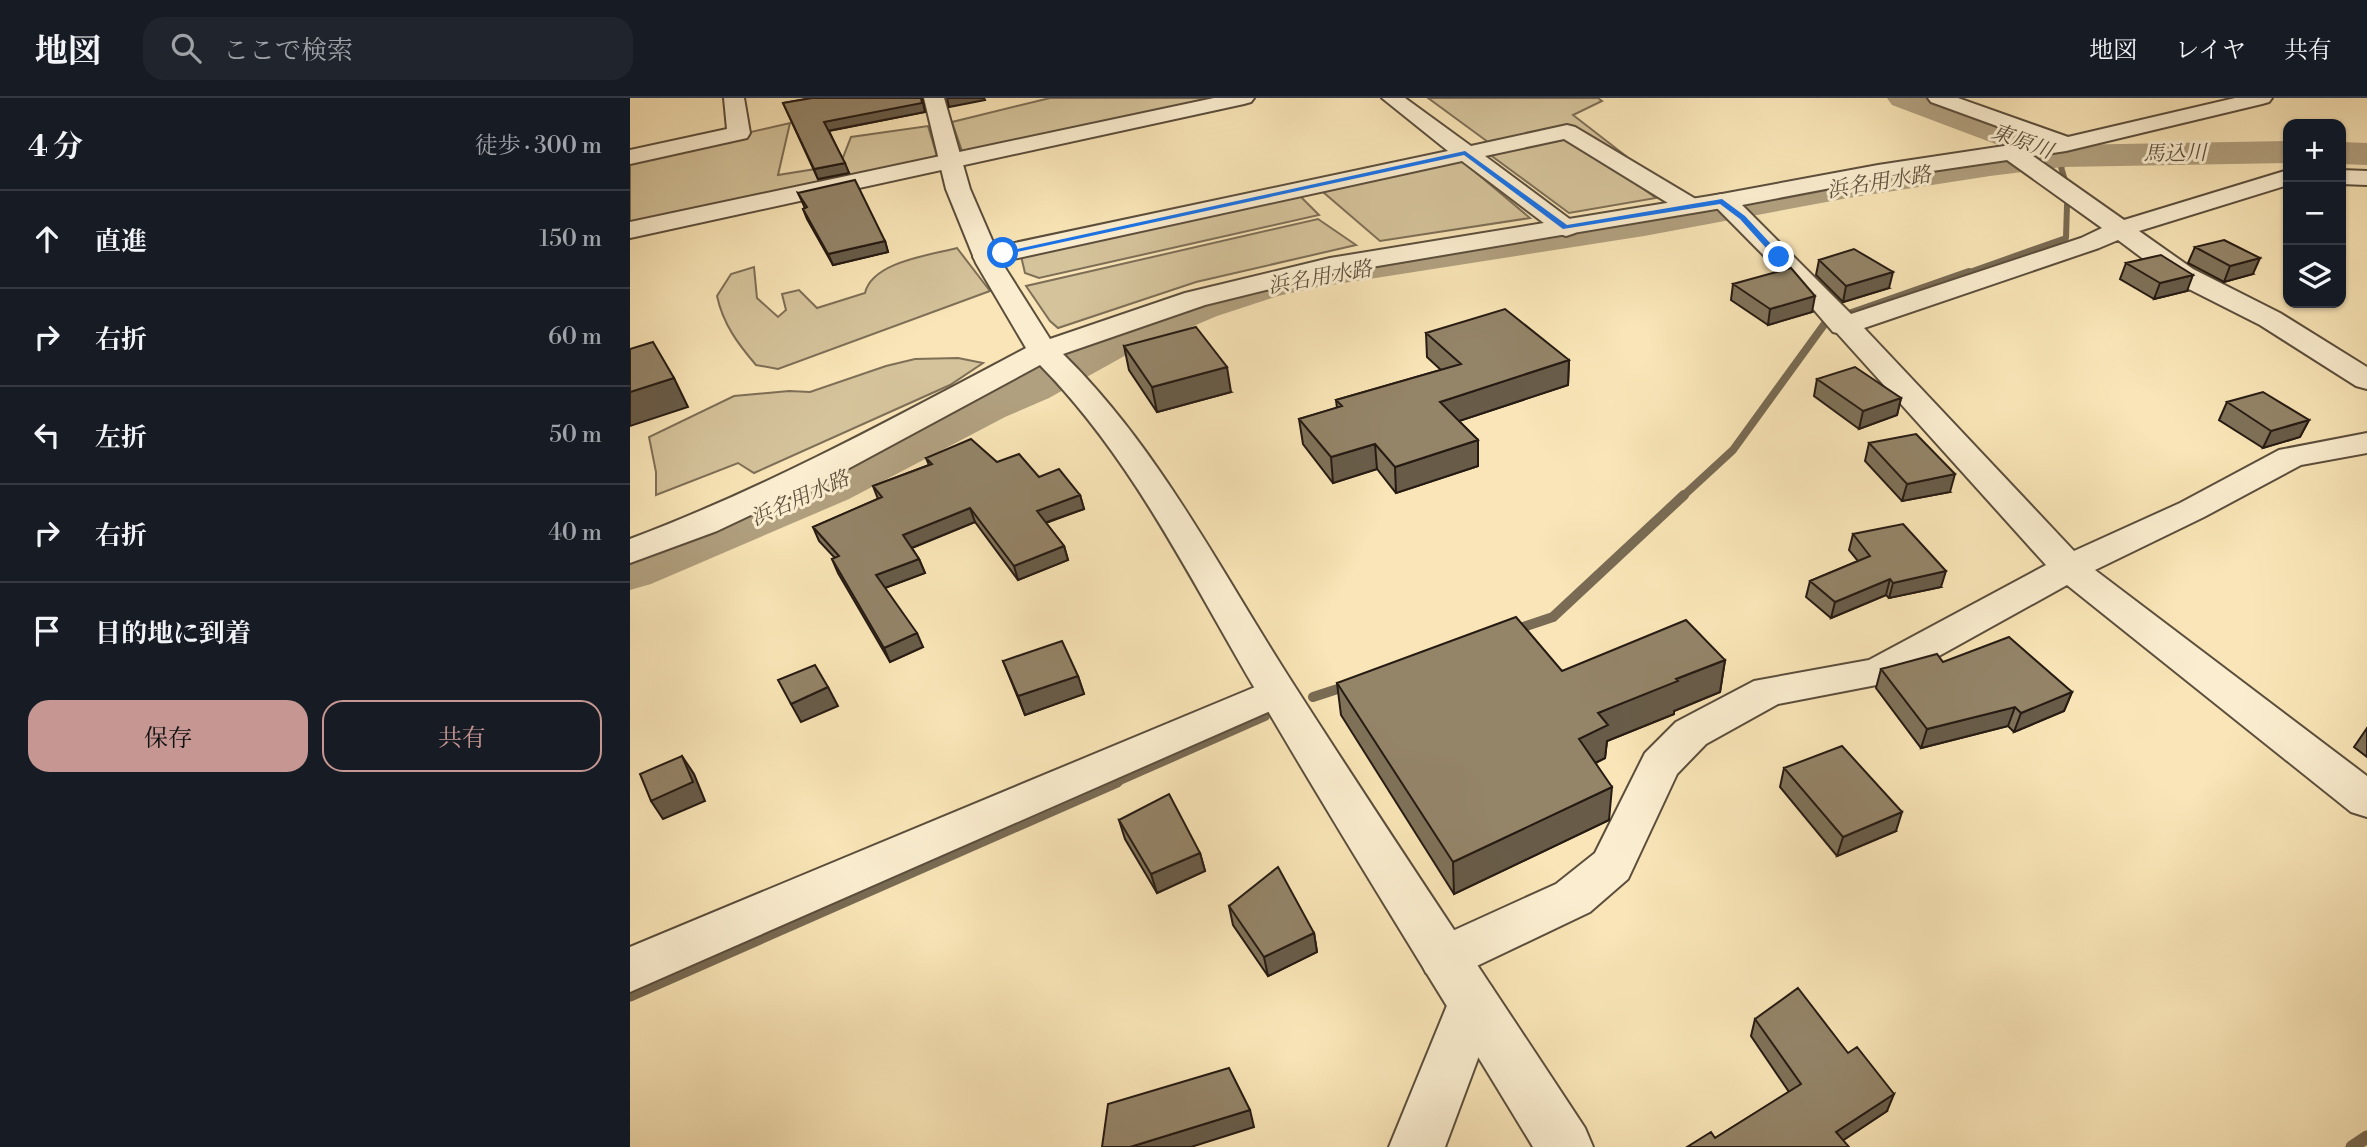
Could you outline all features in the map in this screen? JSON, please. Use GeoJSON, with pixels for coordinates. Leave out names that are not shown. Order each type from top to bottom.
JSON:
{"type":"FeatureCollection","features":[{"type":"Feature","properties":{"kind":"street"},"geometry":{"type":"LineString","coordinates":[[630,157],[739,133],[734,98]]}},
{"type":"Feature","properties":{"kind":"street"},"geometry":{"type":"LineString","coordinates":[[934,98],[958,189],[986,257],[1058,366],[1149,479],[1276,692],[1565,1147]]}},
{"type":"Feature","properties":{"kind":"street"},"geometry":{"type":"LineString","coordinates":[[1392,98],[1566,228]]}},
{"type":"Feature","properties":{"kind":"street"},"geometry":{"type":"LineString","coordinates":[[1938,98],[2066,144]]}},
{"type":"Feature","properties":{"kind":"street"},"geometry":{"type":"LineString","coordinates":[[630,552],[705,523],[830,465],[1246,285],[1330,266],[1690,206],[1731,209],[1891,170],[2023,160],[2066,144],[2262,98]]}},
{"type":"Feature","properties":{"kind":"street"},"geometry":{"type":"LineString","coordinates":[[630,230],[1228,99]]}},
{"type":"Feature","properties":{"kind":"street"},"geometry":{"type":"LineString","coordinates":[[986,257],[1567,132],[1690,206]]}},
{"type":"Feature","properties":{"kind":"street"},"geometry":{"type":"LineString","coordinates":[[2023,160],[2183,275],[2270,319],[2367,380]]}},
{"type":"Feature","properties":{"kind":"street"},"geometry":{"type":"LineString","coordinates":[[2346,177],[2367,178]]}},
{"type":"Feature","properties":{"kind":"street"},"geometry":{"type":"LineString","coordinates":[[1843,326],[2090,243],[2120,229],[2283,179]]}},
{"type":"Feature","properties":{"kind":"street"},"geometry":{"type":"LineString","coordinates":[[1731,209],[2069,568],[2367,800]]}},
{"type":"Feature","properties":{"kind":"street"},"geometry":{"type":"LineString","coordinates":[[1444,958],[1573,898],[1612,866],[1660,765],[1691,733],[1768,691],[1878,672],[2069,568],[2192,510],[2291,457],[2367,443]]}},
{"type":"Feature","properties":{"kind":"street"},"geometry":{"type":"LineString","coordinates":[[630,970],[1276,692]]}},
{"type":"Feature","properties":{"kind":"street"},"geometry":{"type":"LineString","coordinates":[[1417,1147],[1473,1002]]}},
{"type":"Feature","properties":{"kind":"shaded area"},"geometry":{"type":"Polygon","coordinates":[[[1050,98],[1205,98],[1209,102],[963,154],[952,122],[1050,98]]]}},
{"type":"Feature","properties":{"kind":"shaded area"},"geometry":{"type":"Polygon","coordinates":[[[1428,98],[1598,98],[1602,101],[1573,115],[1626,156],[1616,159],[1581,143],[1656,198],[1569,213],[1489,154],[1573,138],[1552,128],[1488,142],[1428,98]]]}},
{"type":"Feature","properties":{"kind":"shaded area"},"geometry":{"type":"Polygon","coordinates":[[[790,123],[778,175],[840,165],[851,137],[928,126],[937,156],[791,193],[630,224],[630,160],[790,123]]]}},
{"type":"Feature","properties":{"kind":"shaded area"},"geometry":{"type":"Polygon","coordinates":[[[1461,160],[1530,218],[1380,241],[1323,192],[1461,160]]]}},
{"type":"Feature","properties":{"kind":"shaded area"},"geometry":{"type":"Polygon","coordinates":[[[1300,196],[1319,215],[1039,278],[1025,273],[1021,256],[1300,196]]]}},
{"type":"Feature","properties":{"kind":"shaded area"},"geometry":{"type":"Polygon","coordinates":[[[1318,219],[1356,245],[1196,282],[1058,328],[1050,321],[1026,286],[1318,219]]]}},
{"type":"Feature","properties":{"kind":"shaded area"},"geometry":{"type":"Polygon","coordinates":[[[957,248],[990,291],[778,369],[756,365],[749,357],[727,325],[717,296],[731,274],[754,267],[757,298],[778,317],[786,310],[782,294],[799,290],[817,308],[865,293],[870,282],[879,274],[904,261],[957,248]]]}},
{"type":"Feature","properties":{"kind":"shaded area"},"geometry":{"type":"Polygon","coordinates":[[[958,358],[983,363],[950,385],[754,473],[738,463],[656,495],[656,472],[649,437],[734,396],[789,391],[810,392],[915,359],[958,358]]]}},
{"type":"Feature","properties":{"kind":"building"},"geometry":{"type":"Polygon","coordinates":[[[812,98],[921,98],[922,103],[824,122],[845,163],[814,169],[783,103],[812,98]]]}},
{"type":"Feature","properties":{"kind":"building"},"geometry":{"type":"Polygon","coordinates":[[[855,180],[885,241],[828,254],[803,209],[807,207],[798,193],[855,180]]]}},
{"type":"Feature","properties":{"kind":"building"},"geometry":{"type":"Polygon","coordinates":[[[2224,240],[2260,258],[2230,266],[2195,247],[2224,240]]]}},
{"type":"Feature","properties":{"kind":"building"},"geometry":{"type":"Polygon","coordinates":[[[1854,249],[1893,272],[1846,286],[1819,260],[1854,249]]]}},
{"type":"Feature","properties":{"kind":"building"},"geometry":{"type":"Polygon","coordinates":[[[2161,255],[2193,275],[2160,283],[2126,263],[2161,255]]]}},
{"type":"Feature","properties":{"kind":"building"},"geometry":{"type":"Polygon","coordinates":[[[1791,268],[1815,296],[1770,309],[1733,284],[1791,268]]]}},
{"type":"Feature","properties":{"kind":"building"},"geometry":{"type":"Polygon","coordinates":[[[1505,309],[1569,360],[1440,402],[1478,440],[1395,467],[1375,444],[1331,457],[1299,419],[1342,406],[1336,400],[1461,364],[1426,333],[1505,309]]]}},
{"type":"Feature","properties":{"kind":"building"},"geometry":{"type":"Polygon","coordinates":[[[1196,327],[1227,367],[1152,387],[1124,346],[1196,327]]]}},
{"type":"Feature","properties":{"kind":"building"},"geometry":{"type":"Polygon","coordinates":[[[653,342],[674,378],[630,392],[630,349],[653,342]]]}},
{"type":"Feature","properties":{"kind":"building"},"geometry":{"type":"Polygon","coordinates":[[[1855,367],[1901,398],[1863,411],[1817,379],[1855,367]]]}},
{"type":"Feature","properties":{"kind":"building"},"geometry":{"type":"Polygon","coordinates":[[[2263,392],[2309,420],[2271,431],[2227,402],[2263,392]]]}},
{"type":"Feature","properties":{"kind":"building"},"geometry":{"type":"Polygon","coordinates":[[[1916,434],[1955,474],[1907,484],[1869,443],[1916,434]]]}},
{"type":"Feature","properties":{"kind":"building"},"geometry":{"type":"Polygon","coordinates":[[[971,439],[997,462],[1019,454],[1039,477],[1059,469],[1080,495],[1037,511],[1064,546],[1014,566],[970,508],[903,535],[919,559],[876,575],[917,633],[884,648],[832,559],[839,556],[813,527],[882,497],[873,486],[932,464],[926,458],[971,439]]]}},
{"type":"Feature","properties":{"kind":"building"},"geometry":{"type":"Polygon","coordinates":[[[1903,524],[1946,571],[1893,583],[1890,579],[1835,602],[1810,581],[1870,556],[1853,534],[1903,524]]]}},
{"type":"Feature","properties":{"kind":"building"},"geometry":{"type":"Polygon","coordinates":[[[1516,617],[1562,671],[1686,620],[1725,660],[1598,713],[1608,725],[1579,739],[1612,787],[1453,862],[1337,683],[1516,617]]]}},
{"type":"Feature","properties":{"kind":"building"},"geometry":{"type":"Polygon","coordinates":[[[2009,637],[2072,692],[2021,713],[2015,707],[1927,729],[1881,669],[1937,654],[1943,662],[2009,637]]]}},
{"type":"Feature","properties":{"kind":"building"},"geometry":{"type":"Polygon","coordinates":[[[1062,641],[1078,676],[1018,696],[1003,661],[1062,641]]]}},
{"type":"Feature","properties":{"kind":"building"},"geometry":{"type":"Polygon","coordinates":[[[815,665],[828,687],[791,704],[778,680],[815,665]]]}},
{"type":"Feature","properties":{"kind":"building"},"geometry":{"type":"Polygon","coordinates":[[[1842,746],[1902,812],[1843,837],[1784,768],[1842,746]]]}},
{"type":"Feature","properties":{"kind":"building"},"geometry":{"type":"Polygon","coordinates":[[[682,756],[693,782],[651,801],[640,774],[682,756]]]}},
{"type":"Feature","properties":{"kind":"building"},"geometry":{"type":"Polygon","coordinates":[[[1169,794],[1200,853],[1151,874],[1119,820],[1169,794]]]}},
{"type":"Feature","properties":{"kind":"building"},"geometry":{"type":"Polygon","coordinates":[[[1278,867],[1314,933],[1264,957],[1229,906],[1278,867]]]}},
{"type":"Feature","properties":{"kind":"building"},"geometry":{"type":"Polygon","coordinates":[[[1798,988],[1848,1053],[1857,1047],[1894,1094],[1836,1132],[1849,1147],[1687,1147],[1711,1132],[1715,1138],[1801,1084],[1755,1019],[1798,988]]]}},
{"type":"Feature","properties":{"kind":"building"},"geometry":{"type":"Polygon","coordinates":[[[1229,1068],[1250,1110],[1130,1147],[1102,1147],[1108,1104],[1229,1068]]]}},
{"type":"Feature","properties":{"kind":"waterway","name":"東原川"},"geometry":{"type":"LineString","coordinates":[[1904,98],[2053,153]]}},
{"type":"Feature","properties":{"kind":"waterway","name":"浜名用水路"},"geometry":{"type":"LineString","coordinates":[[630,571],[830,488],[987,406],[1032,388],[1112,344],[1201,307],[1265,286],[1318,274],[1644,224],[1848,187],[1990,165],[2062,156],[2283,152]]}},
{"type":"Feature","properties":{"kind":"waterway","name":"馬込川"},"geometry":{"type":"LineString","coordinates":[[2346,153],[2367,154]]}},
{"type":"Feature","properties":{"kind":"waterway"},"geometry":{"type":"LineString","coordinates":[[2062,156],[2067,160],[2061,167],[2067,187]]}},
{"type":"Feature","properties":{"kind":"waterway"},"geometry":{"type":"LineString","coordinates":[[1964,274],[2066,238],[2067,205]]}},
{"type":"Feature","properties":{"kind":"waterway"},"geometry":{"type":"LineString","coordinates":[[1846,315],[1969,272]]}},
{"type":"Feature","properties":{"kind":"waterway"},"geometry":{"type":"LineString","coordinates":[[1682,497],[1733,450],[1826,322]]}},
{"type":"Feature","properties":{"kind":"waterway"},"geometry":{"type":"LineString","coordinates":[[1511,631],[1553,617],[1684,495]]}},
{"type":"Feature","properties":{"kind":"waterway"},"geometry":{"type":"LineString","coordinates":[[1313,697],[1350,685]]}},
{"type":"Feature","properties":{"kind":"waterway"},"geometry":{"type":"LineString","coordinates":[[1113,783],[1265,716]]}},
{"type":"Feature","properties":{"kind":"waterway"},"geometry":{"type":"LineString","coordinates":[[630,995],[1117,781]]}},
{"type":"Feature","properties":{"kind":"waterway"},"geometry":{"type":"LineString","coordinates":[[2352,1147],[2367,1137]]}},
{"type":"Feature","properties":{"kind":"route"},"geometry":{"type":"LineString","coordinates":[[1003,253],[1465,153],[1566,228],[1722,201],[1743,218],[1779,257]]}}]}
